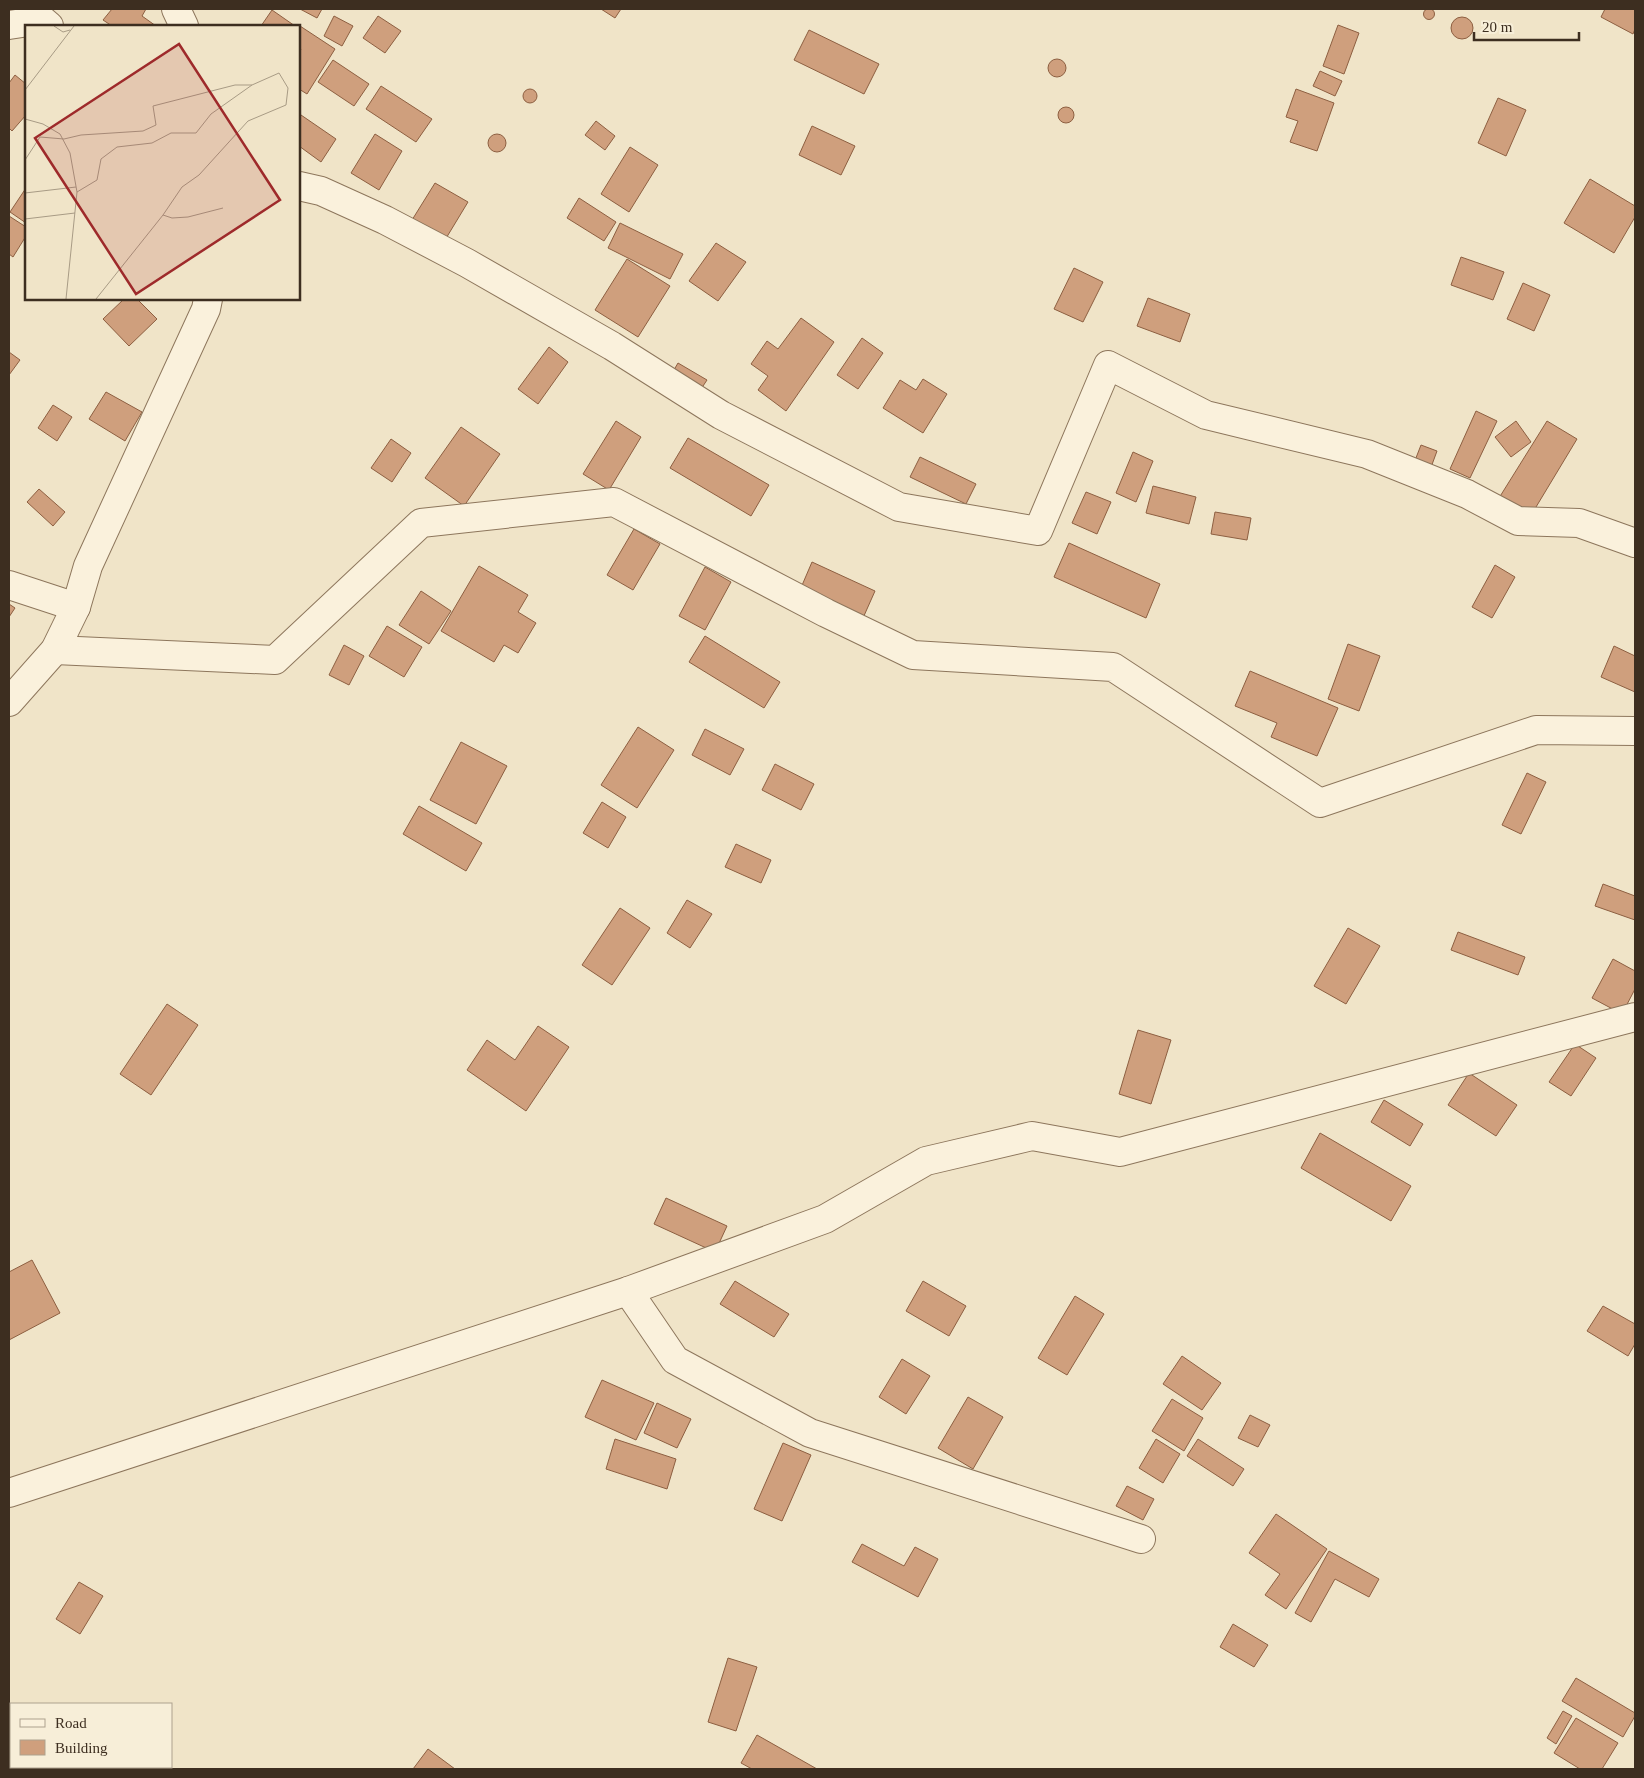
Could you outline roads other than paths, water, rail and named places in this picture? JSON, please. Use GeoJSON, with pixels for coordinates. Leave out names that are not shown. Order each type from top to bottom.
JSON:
{"type":"FeatureCollection","features":[{"type":"Feature","properties":{"kind":"street"},"geometry":{"type":"LineString","coordinates":[[176,9],[184,25]]}},
{"type":"Feature","properties":{"kind":"street"},"geometry":{"type":"LineString","coordinates":[[9,25],[42,20],[48,25]]}},
{"type":"Feature","properties":{"kind":"street"},"geometry":{"type":"LineString","coordinates":[[300,186],[321,191],[385,220],[467,263],[612,346],[721,415],[899,507],[1038,531],[1108,365],[1206,414],[1367,454],[1467,494],[1518,521],[1579,523],[1635,543]]}},
{"type":"Feature","properties":{"kind":"street"},"geometry":{"type":"LineString","coordinates":[[9,702],[55,650],[76,607],[88,566],[171,387],[206,309],[208,300]]}},
{"type":"Feature","properties":{"kind":"street"},"geometry":{"type":"LineString","coordinates":[[55,650],[275,660],[421,523],[614,502],[826,613],[913,655],[1113,667],[1320,802],[1536,730],[1635,731]]}},
{"type":"Feature","properties":{"kind":"street"},"geometry":{"type":"LineString","coordinates":[[9,585],[76,607]]}},
{"type":"Feature","properties":{"kind":"street"},"geometry":{"type":"LineString","coordinates":[[9,1493],[628,1291],[825,1218],[926,1161],[1032,1136],[1120,1152],[1635,1017]]}},
{"type":"Feature","properties":{"kind":"street"},"geometry":{"type":"LineString","coordinates":[[628,1291],[675,1360],[810,1433],[1141,1539]]}}]}
